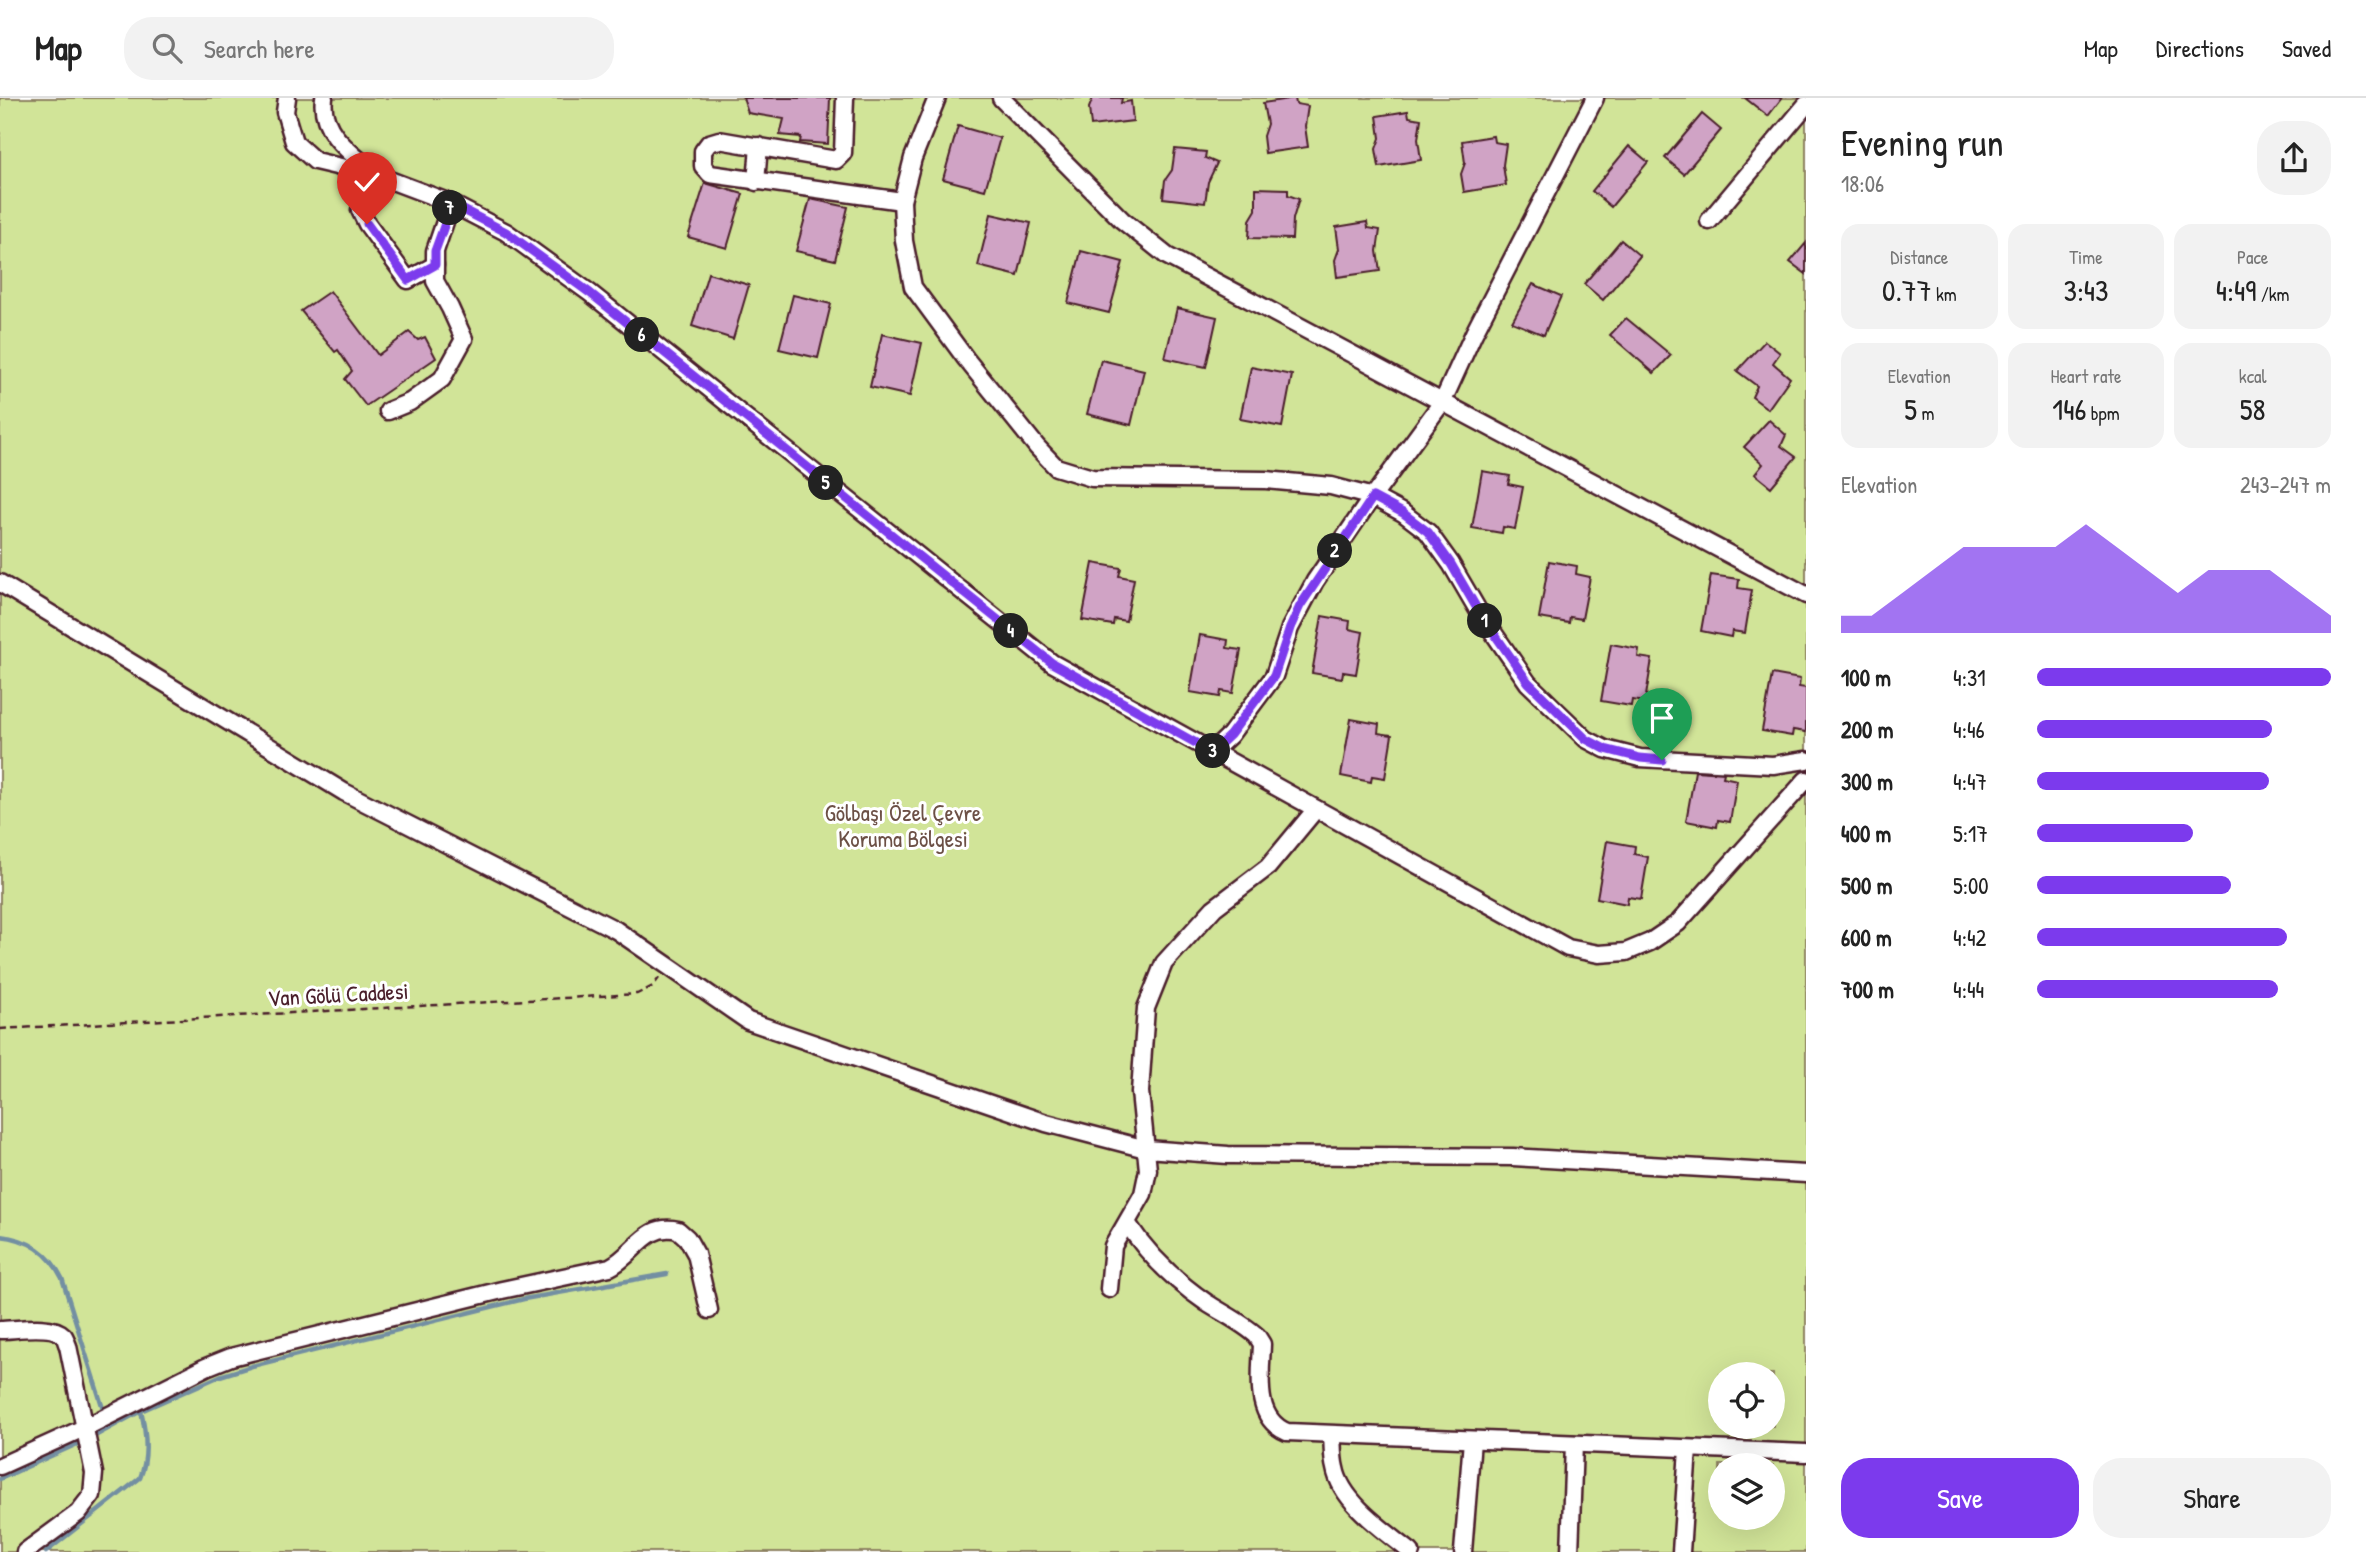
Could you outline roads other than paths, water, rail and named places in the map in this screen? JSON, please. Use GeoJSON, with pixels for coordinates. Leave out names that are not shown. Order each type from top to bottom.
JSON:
{"type":"FeatureCollection","features":[{"type":"Feature","properties":{"kind":"street"},"geometry":{"type":"LineString","coordinates":[[288,98],[285,112],[294,142],[315,161],[379,176],[452,204],[506,232],[590,293],[1052,663],[1568,947],[1599,954],[1626,952],[1650,942],[1678,923],[1806,780]]}},
{"type":"Feature","properties":{"kind":"street"},"geometry":{"type":"LineString","coordinates":[[324,98],[322,110],[335,138],[379,176]]}},
{"type":"Feature","properties":{"kind":"street"},"geometry":{"type":"LineString","coordinates":[[845,98],[843,153],[836,160],[719,140],[709,143],[701,156],[703,166],[710,174],[902,201]]}},
{"type":"Feature","properties":{"kind":"street"},"geometry":{"type":"LineString","coordinates":[[937,98],[913,158],[902,201],[904,240],[913,286],[966,359],[1056,467],[1092,478],[1266,480],[1331,486],[1373,497],[1403,513],[1428,532],[1528,682],[1586,739],[1605,749],[1640,758],[1773,765],[1806,760]]}},
{"type":"Feature","properties":{"kind":"street"},"geometry":{"type":"LineString","coordinates":[[1001,98],[1122,220],[1167,256],[1806,596]]}},
{"type":"Feature","properties":{"kind":"street"},"geometry":{"type":"LineString","coordinates":[[1212,752],[1230,735],[1274,676],[1300,606],[1373,497],[1443,401],[1474,333],[1595,98]]}},
{"type":"Feature","properties":{"kind":"street"},"geometry":{"type":"LineString","coordinates":[[1709,221],[1806,105]]}},
{"type":"Feature","properties":{"kind":"street"},"geometry":{"type":"LineString","coordinates":[[756,181],[759,146]]}},
{"type":"Feature","properties":{"kind":"street"},"geometry":{"type":"LineString","coordinates":[[388,411],[410,402],[442,379],[464,339],[435,281],[435,251],[452,204]]}},
{"type":"Feature","properties":{"kind":"street"},"geometry":{"type":"LineString","coordinates":[[360,210],[367,224],[408,280],[435,265]]}},
{"type":"Feature","properties":{"kind":"street"},"geometry":{"type":"LineString","coordinates":[[0,583],[344,792],[616,930],[748,1021],[1046,1123],[1146,1149],[1228,1155],[1513,1157],[1806,1174]]}},
{"type":"Feature","properties":{"kind":"street"},"geometry":{"type":"LineString","coordinates":[[1109,1289],[1113,1246],[1143,1194],[1148,1170],[1140,1092],[1146,1008],[1164,963],[1214,908],[1268,867],[1316,809]]}},
{"type":"Feature","properties":{"kind":"street"},"geometry":{"type":"LineString","coordinates":[[1127,1223],[1142,1246],[1172,1276],[1257,1336],[1262,1344],[1262,1403],[1279,1429],[1293,1433],[1332,1435],[1806,1453]]}},
{"type":"Feature","properties":{"kind":"street"},"geometry":{"type":"LineString","coordinates":[[0,1466],[95,1428],[206,1367],[256,1349],[610,1267],[620,1263],[642,1237],[659,1230],[678,1230],[691,1244],[709,1310]]}},
{"type":"Feature","properties":{"kind":"street"},"geometry":{"type":"LineString","coordinates":[[0,1330],[43,1328],[62,1334],[95,1428],[92,1495],[78,1513],[25,1552]]}},
{"type":"Feature","properties":{"kind":"street"},"geometry":{"type":"LineString","coordinates":[[1332,1435],[1335,1469],[1349,1496],[1368,1517],[1411,1552]]}},
{"type":"Feature","properties":{"kind":"street"},"geometry":{"type":"LineString","coordinates":[[1463,1552],[1472,1440]]}},
{"type":"Feature","properties":{"kind":"street"},"geometry":{"type":"LineString","coordinates":[[1570,1552],[1574,1444]]}},
{"type":"Feature","properties":{"kind":"street"},"geometry":{"type":"LineString","coordinates":[[1681,1552],[1688,1449]]}},
{"type":"Feature","properties":{"kind":"waterway"},"geometry":{"type":"LineString","coordinates":[[0,1236],[20,1240],[37,1248],[57,1269],[105,1415]]}},
{"type":"Feature","properties":{"kind":"waterway"},"geometry":{"type":"LineString","coordinates":[[0,1479],[95,1436],[141,1411],[220,1376],[252,1366],[524,1299],[667,1274]]}},
{"type":"Feature","properties":{"kind":"waterway"},"geometry":{"type":"LineString","coordinates":[[46,1552],[140,1478],[145,1462],[146,1444],[141,1411]]}},
{"type":"Feature","properties":{"kind":"park label","name":"Gölbaşı Özel Çevre Koruma Bölgesi"},"geometry":{"type":"Point","coordinates":[903,825]}}]}
